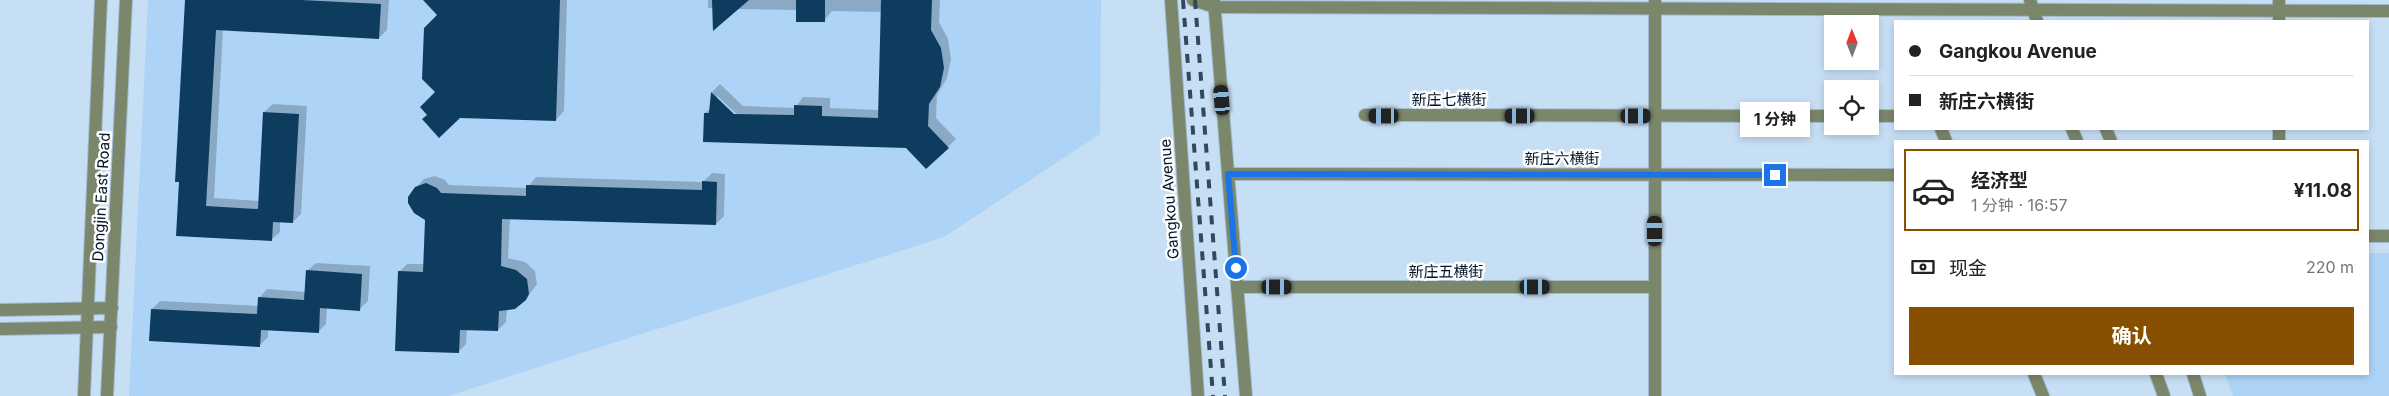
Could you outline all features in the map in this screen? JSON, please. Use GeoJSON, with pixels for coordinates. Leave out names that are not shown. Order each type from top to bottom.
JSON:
{"type":"FeatureCollection","features":[{"type":"Feature","properties":{"kind":"street","name":"Dongjin East Road"},"geometry":{"type":"LineString","coordinates":[[84,396],[100,0]]}},
{"type":"Feature","properties":{"kind":"street","name":"Dongjin East Road"},"geometry":{"type":"LineString","coordinates":[[107,396],[126,0]]}},
{"type":"Feature","properties":{"kind":"street","name":"Gangkou Avenue"},"geometry":{"type":"LineString","coordinates":[[1171,0],[1198,396]]}},
{"type":"Feature","properties":{"kind":"street"},"geometry":{"type":"LineString","coordinates":[[1193,0],[1214,3],[1655,4],[2033,10],[2063,4],[2279,10],[2389,10]]}},
{"type":"Feature","properties":{"kind":"street"},"geometry":{"type":"LineString","coordinates":[[1214,3],[1246,396]]}},
{"type":"Feature","properties":{"kind":"street"},"geometry":{"type":"LineString","coordinates":[[1654,396],[1655,4]]}},
{"type":"Feature","properties":{"kind":"street"},"geometry":{"type":"LineString","coordinates":[[2063,4],[2069,20]]}},
{"type":"Feature","properties":{"kind":"street","name":"新庄七横街"},"geometry":{"type":"LineString","coordinates":[[1365,116],[1824,116]]}},
{"type":"Feature","properties":{"kind":"street"},"geometry":{"type":"LineString","coordinates":[[1879,116],[1894,116]]}},
{"type":"Feature","properties":{"kind":"street","name":"新庄六横街"},"geometry":{"type":"LineString","coordinates":[[1228,174],[1894,175]]}},
{"type":"Feature","properties":{"kind":"street"},"geometry":{"type":"LineString","coordinates":[[2369,236],[2389,236]]}},
{"type":"Feature","properties":{"kind":"street","name":"新庄五横街"},"geometry":{"type":"LineString","coordinates":[[1237,286],[1655,287]]}},
{"type":"Feature","properties":{"kind":"street"},"geometry":{"type":"LineString","coordinates":[[0,310],[112,308]]}},
{"type":"Feature","properties":{"kind":"street"},"geometry":{"type":"LineString","coordinates":[[0,329],[111,328]]}},
{"type":"Feature","properties":{"kind":"street"},"geometry":{"type":"LineString","coordinates":[[2034,375],[2043,396]]}},
{"type":"Feature","properties":{"kind":"street"},"geometry":{"type":"LineString","coordinates":[[2156,375],[2164,396]]}},
{"type":"Feature","properties":{"kind":"street"},"geometry":{"type":"LineString","coordinates":[[2192,375],[2200,396]]}},
{"type":"Feature","properties":{"kind":"shaded area"},"geometry":{"type":"Polygon","coordinates":[[[148,0],[1101,0],[1100,134],[944,237],[448,396],[129,396],[148,0]]]}},
{"type":"Feature","properties":{"kind":"shaded area"},"geometry":{"type":"Polygon","coordinates":[[[2369,253],[2389,253],[2389,396],[2233,396],[2225,375],[2369,375],[2369,253]]]}},
{"type":"Feature","properties":{"kind":"building"},"geometry":{"type":"Polygon","coordinates":[[[185,0],[301,0],[381,4],[379,39],[216,30],[206,206],[258,209],[263,112],[299,114],[293,223],[273,222],[272,241],[176,236],[179,182],[175,182],[185,0]]]}},
{"type":"Feature","properties":{"kind":"building"},"geometry":{"type":"Polygon","coordinates":[[[423,0],[560,0],[556,121],[460,118],[439,138],[422,119],[427,115],[420,107],[435,92],[422,79],[424,28],[437,15],[423,0]]]}},
{"type":"Feature","properties":{"kind":"building"},"geometry":{"type":"Polygon","coordinates":[[[712,0],[749,0],[713,31],[712,0]]]}},
{"type":"Feature","properties":{"kind":"building"},"geometry":{"type":"Polygon","coordinates":[[[796,0],[825,0],[825,22],[796,22],[796,0]]]}},
{"type":"Feature","properties":{"kind":"building"},"geometry":{"type":"Polygon","coordinates":[[[881,0],[932,0],[931,30],[941,48],[944,68],[940,87],[929,104],[928,126],[949,148],[926,169],[906,148],[703,142],[704,113],[709,113],[711,92],[734,114],[794,115],[794,105],[822,106],[822,116],[878,118],[881,0]]]}},
{"type":"Feature","properties":{"kind":"building"},"geometry":{"type":"Polygon","coordinates":[[[702,181],[717,182],[716,225],[502,219],[501,266],[516,270],[527,279],[529,294],[526,300],[515,309],[499,311],[498,331],[460,330],[459,353],[395,351],[398,271],[423,272],[425,220],[414,213],[408,203],[408,197],[415,187],[426,183],[437,188],[441,193],[526,196],[526,185],[702,190],[702,181]]]}},
{"type":"Feature","properties":{"kind":"building"},"geometry":{"type":"Polygon","coordinates":[[[306,270],[362,274],[360,311],[320,308],[319,333],[261,330],[260,347],[149,341],[151,309],[257,314],[258,297],[304,300],[306,270]]]}},
{"type":"Feature","properties":{"kind":"railway"},"geometry":{"type":"LineString","coordinates":[[1183,0],[1213,396]]}},
{"type":"Feature","properties":{"kind":"railway"},"geometry":{"type":"LineString","coordinates":[[1195,0],[1225,396]]}},
{"type":"Feature","properties":{"kind":"route"},"geometry":{"type":"LineString","coordinates":[[1236,268],[1228,174],[1775,175]]}}]}
